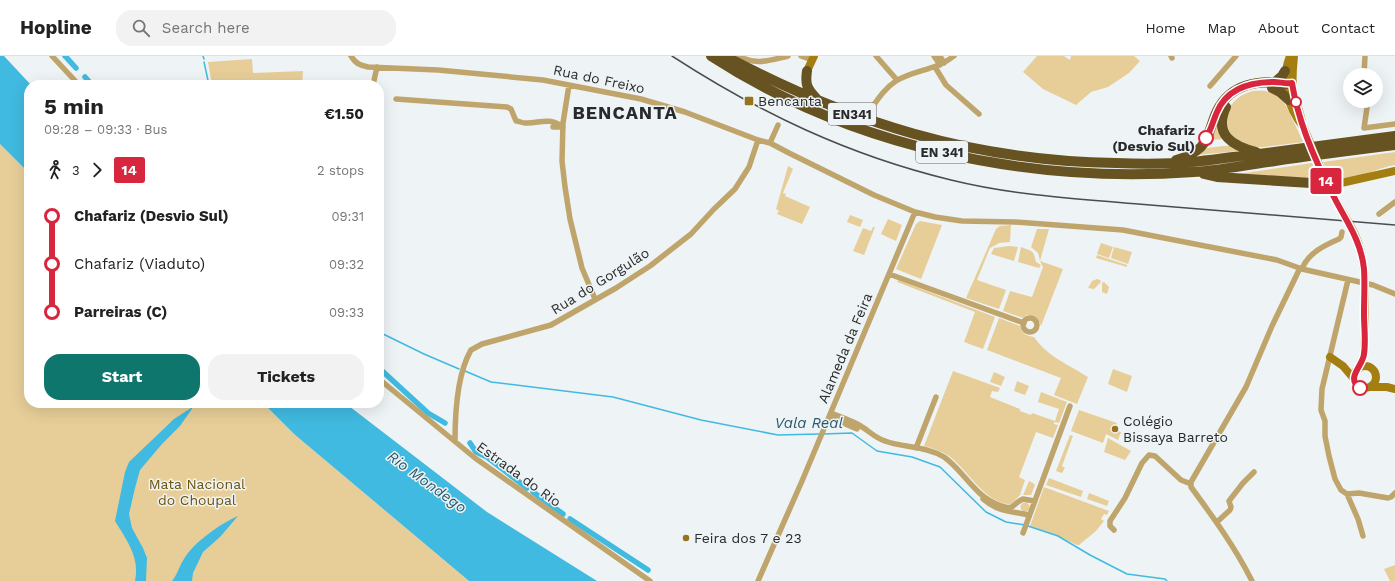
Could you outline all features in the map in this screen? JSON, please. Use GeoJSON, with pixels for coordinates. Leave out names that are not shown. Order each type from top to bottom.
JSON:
{"type":"FeatureCollection","features":[{"type":"Feature","properties":{"kind":"highway","name":"EN 341"},"geometry":{"type":"LineString","coordinates":[[711,56],[754,82],[831,118],[873,133],[917,146],[961,157],[1001,164],[1073,172],[1137,174],[1192,172],[1395,145]]}},
{"type":"Feature","properties":{"kind":"highway"},"geometry":{"type":"LineString","coordinates":[[725,56],[780,84],[819,101]]}},
{"type":"Feature","properties":{"kind":"highway"},"geometry":{"type":"LineString","coordinates":[[780,84],[793,86],[797,84],[807,71]]}},
{"type":"Feature","properties":{"kind":"highway"},"geometry":{"type":"LineString","coordinates":[[807,71],[807,87],[819,101]]}},
{"type":"Feature","properties":{"kind":"highway"},"geometry":{"type":"LineString","coordinates":[[1274,85],[1285,71]]}},
{"type":"Feature","properties":{"kind":"highway"},"geometry":{"type":"LineString","coordinates":[[1262,153],[1235,144],[1225,135],[1221,124],[1222,115],[1228,103],[1237,95],[1251,89],[1289,83]]}},
{"type":"Feature","properties":{"kind":"highway"},"geometry":{"type":"LineString","coordinates":[[1168,163],[1184,158],[1200,148],[1210,132],[1216,112],[1223,100],[1235,90],[1249,84],[1274,85],[1289,100]]}},
{"type":"Feature","properties":{"kind":"highway","name":"EN341"},"geometry":{"type":"LineString","coordinates":[[819,101],[885,126]]}},
{"type":"Feature","properties":{"kind":"highway","name":"EN 341"},"geometry":{"type":"LineString","coordinates":[[885,126],[948,143],[1002,154],[1073,162],[1192,162],[1395,136]]}},
{"type":"Feature","properties":{"kind":"highway"},"geometry":{"type":"LineString","coordinates":[[1192,172],[1217,176],[1311,183],[1335,188]]}},
{"type":"Feature","properties":{"kind":"street"},"geometry":{"type":"LineString","coordinates":[[52,56],[74,80]]}},
{"type":"Feature","properties":{"kind":"street","name":"Rua do Freixo"},"geometry":{"type":"LineString","coordinates":[[351,56],[355,62],[360,65],[438,70],[543,80],[641,99],[685,112],[758,140],[770,143],[789,154],[874,195],[915,212],[935,217],[962,221],[1015,222],[1123,230],[1277,260],[1301,268],[1373,286],[1395,294]]}},
{"type":"Feature","properties":{"kind":"street"},"geometry":{"type":"LineString","coordinates":[[739,56],[744,59],[758,62],[788,56]]}},
{"type":"Feature","properties":{"kind":"street"},"geometry":{"type":"LineString","coordinates":[[802,56],[813,58],[807,71]]}},
{"type":"Feature","properties":{"kind":"street"},"geometry":{"type":"LineString","coordinates":[[876,56],[898,80]]}},
{"type":"Feature","properties":{"kind":"street"},"geometry":{"type":"LineString","coordinates":[[934,56],[946,85],[979,114]]}},
{"type":"Feature","properties":{"kind":"street"},"geometry":{"type":"LineString","coordinates":[[939,65],[940,56]]}},
{"type":"Feature","properties":{"kind":"street"},"geometry":{"type":"LineString","coordinates":[[871,109],[888,87],[898,80],[939,65],[954,56]]}},
{"type":"Feature","properties":{"kind":"street"},"geometry":{"type":"LineString","coordinates":[[1210,86],[1236,56]]}},
{"type":"Feature","properties":{"kind":"street"},"geometry":{"type":"LineString","coordinates":[[1290,56],[1285,71],[1304,128],[1323,175],[1335,188],[1352,228],[1361,254],[1364,269],[1364,354],[1358,368],[1354,373],[1354,379]]}},
{"type":"Feature","properties":{"kind":"street"},"geometry":{"type":"LineString","coordinates":[[1294,56],[1289,83],[1289,100],[1296,118],[1304,128]]}},
{"type":"Feature","properties":{"kind":"street"},"geometry":{"type":"LineString","coordinates":[[1364,68],[1365,56]]}},
{"type":"Feature","properties":{"kind":"street"},"geometry":{"type":"LineString","coordinates":[[374,80],[377,67]]}},
{"type":"Feature","properties":{"kind":"street"},"geometry":{"type":"LineString","coordinates":[[570,85],[563,127],[562,161],[570,219],[582,268],[595,299]]}},
{"type":"Feature","properties":{"kind":"street"},"geometry":{"type":"LineString","coordinates":[[396,99],[507,107],[510,109],[516,121],[526,123],[544,121],[553,122],[563,127]]}},
{"type":"Feature","properties":{"kind":"street"},"geometry":{"type":"LineString","coordinates":[[1367,108],[1364,128],[1395,124]]}},
{"type":"Feature","properties":{"kind":"street"},"geometry":{"type":"LineString","coordinates":[[770,143],[778,125]]}},
{"type":"Feature","properties":{"kind":"street"},"geometry":{"type":"LineString","coordinates":[[553,127],[563,127]]}},
{"type":"Feature","properties":{"kind":"street","name":"Rua do Gorgulão"},"geometry":{"type":"LineString","coordinates":[[455,441],[457,403],[462,373],[471,350],[482,344],[551,325],[616,288],[650,266],[701,225],[714,209],[740,183],[749,167],[758,140]]}},
{"type":"Feature","properties":{"kind":"street"},"geometry":{"type":"LineString","coordinates":[[1335,188],[1395,171]]}},
{"type":"Feature","properties":{"kind":"street"},"geometry":{"type":"LineString","coordinates":[[1379,214],[1395,202]]}},
{"type":"Feature","properties":{"kind":"street","name":"Alameda da Feira"},"geometry":{"type":"LineString","coordinates":[[758,581],[830,415],[915,212]]}},
{"type":"Feature","properties":{"kind":"street"},"geometry":{"type":"LineString","coordinates":[[1252,581],[1244,565],[1191,487],[1191,484],[1215,439],[1246,387],[1272,326],[1304,262],[1312,254],[1330,243],[1339,240],[1342,232]]}},
{"type":"Feature","properties":{"kind":"street"},"geometry":{"type":"LineString","coordinates":[[889,274],[1024,323]]}},
{"type":"Feature","properties":{"kind":"street"},"geometry":{"type":"LineString","coordinates":[[1348,280],[1322,389],[1322,410],[1329,456],[1335,479],[1341,490],[1348,494],[1359,493],[1388,498],[1395,493]]}},
{"type":"Feature","properties":{"kind":"street"},"geometry":{"type":"LineString","coordinates":[[1364,354],[1374,372],[1375,382],[1371,387]]}},
{"type":"Feature","properties":{"kind":"street"},"geometry":{"type":"LineString","coordinates":[[1330,357],[1343,366],[1354,379],[1358,387],[1365,389],[1371,387],[1391,388]]}},
{"type":"Feature","properties":{"kind":"street"},"geometry":{"type":"LineString","coordinates":[[1343,366],[1358,368],[1366,366],[1391,388]]}},
{"type":"Feature","properties":{"kind":"street","name":"Estrada do Rio"},"geometry":{"type":"LineString","coordinates":[[384,383],[475,458],[650,581]]}},
{"type":"Feature","properties":{"kind":"street"},"geometry":{"type":"LineString","coordinates":[[916,448],[936,397]]}},
{"type":"Feature","properties":{"kind":"street"},"geometry":{"type":"LineString","coordinates":[[1023,533],[1070,406]]}},
{"type":"Feature","properties":{"kind":"street"},"geometry":{"type":"LineString","coordinates":[[830,415],[858,425],[885,441],[934,452],[944,457],[988,499],[997,504],[1009,508],[1016,505],[1023,499],[1034,501]]}},
{"type":"Feature","properties":{"kind":"street"},"geometry":{"type":"LineString","coordinates":[[830,415],[882,444],[927,454],[938,458],[952,468],[988,504],[1010,513],[1029,515]]}},
{"type":"Feature","properties":{"kind":"street"},"geometry":{"type":"LineString","coordinates":[[1114,530],[1110,526],[1110,521],[1125,498],[1142,464],[1149,455],[1155,456],[1182,480],[1191,484]]}},
{"type":"Feature","properties":{"kind":"street"},"geometry":{"type":"LineString","coordinates":[[1216,522],[1230,510],[1231,507],[1229,501],[1254,472]]}},
{"type":"Feature","properties":{"kind":"street"},"geometry":{"type":"LineString","coordinates":[[1348,494],[1363,536]]}},
{"type":"Feature","properties":{"kind":"street"},"geometry":{"type":"LineString","coordinates":[[1016,505],[1020,513]]}},
{"type":"Feature","properties":{"kind":"green space"},"geometry":{"type":"Polygon","coordinates":[[[1037,56],[1064,56],[1070,60],[1071,56],[1134,56],[1140,61],[1129,73],[1108,87],[1091,92],[1076,105],[1043,89],[1023,72],[1037,56]]]}},
{"type":"Feature","properties":{"kind":"green space"},"geometry":{"type":"Polygon","coordinates":[[[252,59],[253,73],[303,71],[302,80],[211,80],[208,62],[252,59]]]}},
{"type":"Feature","properties":{"kind":"green space"},"geometry":{"type":"Polygon","coordinates":[[[1253,91],[1267,91],[1273,93],[1285,103],[1303,142],[1264,147],[1246,147],[1230,136],[1224,119],[1226,114],[1238,98],[1253,91]]]}},
{"type":"Feature","properties":{"kind":"green space"},"geometry":{"type":"Polygon","coordinates":[[[1217,124],[1223,139],[1210,140],[1217,124]]]}},
{"type":"Feature","properties":{"kind":"green space","name":"Mata Nacional do Choupal"},"geometry":{"type":"Polygon","coordinates":[[[0,144],[24,168],[24,408],[268,408],[294,434],[469,581],[0,581],[0,144]]]}},
{"type":"Feature","properties":{"kind":"green space"},"geometry":{"type":"Polygon","coordinates":[[[1231,146],[1238,151],[1198,155],[1207,148],[1231,146]]]}},
{"type":"Feature","properties":{"kind":"green space"},"geometry":{"type":"Polygon","coordinates":[[[1395,152],[1395,165],[1354,177],[1337,178],[1329,175],[1323,162],[1395,152]]]}},
{"type":"Feature","properties":{"kind":"green space"},"geometry":{"type":"Polygon","coordinates":[[[1312,163],[1317,176],[1310,180],[1231,175],[1312,163]]]}},
{"type":"Feature","properties":{"kind":"green space"},"geometry":{"type":"Polygon","coordinates":[[[788,166],[793,169],[783,193],[786,194],[785,196],[810,207],[802,224],[777,214],[779,211],[776,209],[788,166]]]}},
{"type":"Feature","properties":{"kind":"green space"},"geometry":{"type":"Polygon","coordinates":[[[850,215],[863,220],[860,227],[847,222],[850,215]]]}},
{"type":"Feature","properties":{"kind":"green space"},"geometry":{"type":"Polygon","coordinates":[[[888,219],[902,225],[896,241],[881,234],[888,219]]]}},
{"type":"Feature","properties":{"kind":"green space"},"geometry":{"type":"Polygon","coordinates":[[[920,221],[942,225],[921,279],[896,269],[916,224],[920,221]]]}},
{"type":"Feature","properties":{"kind":"green space"},"geometry":{"type":"Polygon","coordinates":[[[1011,225],[1010,242],[999,243],[990,248],[977,280],[1006,290],[999,309],[966,298],[996,229],[1000,226],[1011,225]]]}},
{"type":"Feature","properties":{"kind":"green space"},"geometry":{"type":"Polygon","coordinates":[[[873,227],[875,227],[864,255],[853,251],[863,228],[871,231],[873,227]]]}},
{"type":"Feature","properties":{"kind":"green space"},"geometry":{"type":"Polygon","coordinates":[[[1037,229],[1049,229],[1040,261],[1038,253],[1031,247],[1037,229]]]}},
{"type":"Feature","properties":{"kind":"green space"},"geometry":{"type":"Polygon","coordinates":[[[1101,243],[1113,247],[1109,258],[1097,254],[1101,243]]]}},
{"type":"Feature","properties":{"kind":"green space"},"geometry":{"type":"Polygon","coordinates":[[[1009,246],[1018,247],[1014,261],[991,254],[994,248],[1009,246]]]}},
{"type":"Feature","properties":{"kind":"green space"},"geometry":{"type":"Polygon","coordinates":[[[1021,247],[1033,253],[1036,262],[1041,265],[1039,268],[1018,262],[1021,247]]]}},
{"type":"Feature","properties":{"kind":"green space"},"geometry":{"type":"Polygon","coordinates":[[[1114,247],[1132,252],[1128,264],[1111,258],[1114,247]]]}},
{"type":"Feature","properties":{"kind":"green space"},"geometry":{"type":"Polygon","coordinates":[[[1097,255],[1127,265],[1127,267],[1096,258],[1097,255]]]}},
{"type":"Feature","properties":{"kind":"green space"},"geometry":{"type":"Polygon","coordinates":[[[1040,261],[1063,269],[1041,326],[1038,320],[1032,316],[1027,315],[1023,318],[1003,311],[1010,291],[1032,297],[1043,267],[1040,261]]]}},
{"type":"Feature","properties":{"kind":"green space"},"geometry":{"type":"Polygon","coordinates":[[[1097,279],[1101,282],[1094,289],[1088,288],[1092,281],[1097,279]]]}},
{"type":"Feature","properties":{"kind":"green space"},"geometry":{"type":"Polygon","coordinates":[[[898,280],[995,317],[983,349],[964,342],[975,312],[897,282],[898,280]]]}},
{"type":"Feature","properties":{"kind":"green space"},"geometry":{"type":"Polygon","coordinates":[[[1104,282],[1109,287],[1107,294],[1102,292],[1102,283],[1104,282]]]}},
{"type":"Feature","properties":{"kind":"green space"},"geometry":{"type":"Polygon","coordinates":[[[999,318],[1020,326],[1023,333],[1034,337],[1052,355],[1088,377],[1077,404],[1054,395],[1061,378],[987,350],[999,318]]]}},
{"type":"Feature","properties":{"kind":"green space"},"geometry":{"type":"Polygon","coordinates":[[[1113,369],[1132,376],[1127,392],[1108,384],[1113,369]]]}},
{"type":"Feature","properties":{"kind":"green space"},"geometry":{"type":"Polygon","coordinates":[[[953,371],[1000,388],[998,392],[992,391],[990,397],[1031,415],[1032,413],[1055,421],[1059,409],[1038,402],[1041,392],[1067,402],[1059,423],[1054,422],[1054,424],[1058,425],[1053,438],[1036,432],[1019,477],[1025,480],[1020,495],[1011,504],[1002,503],[993,499],[985,493],[949,456],[924,446],[953,371]]]}},
{"type":"Feature","properties":{"kind":"green space"},"geometry":{"type":"Polygon","coordinates":[[[994,372],[1005,377],[1001,386],[990,382],[994,372]]]}},
{"type":"Feature","properties":{"kind":"green space"},"geometry":{"type":"Polygon","coordinates":[[[1017,381],[1029,386],[1025,395],[1014,391],[1017,381]]]}},
{"type":"Feature","properties":{"kind":"green space"},"geometry":{"type":"Polygon","coordinates":[[[1079,410],[1117,423],[1115,430],[1121,432],[1118,440],[1106,434],[1103,443],[1071,431],[1079,410]]]}},
{"type":"Feature","properties":{"kind":"green space"},"geometry":{"type":"Polygon","coordinates":[[[1070,435],[1073,436],[1062,466],[1065,468],[1062,473],[1056,471],[1070,435]]]}},
{"type":"Feature","properties":{"kind":"green space"},"geometry":{"type":"Polygon","coordinates":[[[1108,438],[1131,451],[1125,460],[1104,452],[1108,438]]]}},
{"type":"Feature","properties":{"kind":"green space"},"geometry":{"type":"Polygon","coordinates":[[[1049,478],[1083,491],[1081,497],[1046,485],[1049,478]]]}},
{"type":"Feature","properties":{"kind":"green space"},"geometry":{"type":"Polygon","coordinates":[[[1029,481],[1035,485],[1031,495],[1023,495],[1029,481]]]}},
{"type":"Feature","properties":{"kind":"green space"},"geometry":{"type":"Polygon","coordinates":[[[1044,487],[1109,511],[1107,515],[1104,514],[1101,519],[1104,521],[1096,531],[1077,545],[1058,536],[1030,526],[1044,487]]]}},
{"type":"Feature","properties":{"kind":"green space"},"geometry":{"type":"Polygon","coordinates":[[[1089,493],[1109,501],[1107,506],[1087,499],[1089,493]]]}},
{"type":"Feature","properties":{"kind":"green space"},"geometry":{"type":"Polygon","coordinates":[[[1025,502],[1030,507],[1025,512],[1020,507],[1025,502]]]}},
{"type":"Feature","properties":{"kind":"green space"},"geometry":{"type":"Polygon","coordinates":[[[1395,565],[1395,581],[1390,581],[1384,569],[1395,565]]]}},
{"type":"Feature","properties":{"kind":"water"},"geometry":{"type":"Polygon","coordinates":[[[0,56],[4,56],[26,80],[24,80],[24,168],[0,144],[0,56]]]}},
{"type":"Feature","properties":{"kind":"water"},"geometry":{"type":"Polygon","coordinates":[[[193,408],[180,426],[162,444],[140,470],[135,488],[129,514],[132,528],[147,558],[146,581],[135,581],[136,564],[134,557],[128,542],[115,521],[125,472],[129,462],[174,419],[193,408]]]}},
{"type":"Feature","properties":{"kind":"water","name":"Rio Mondego"},"geometry":{"type":"Polygon","coordinates":[[[268,408],[352,408],[487,512],[597,581],[469,581],[294,434],[268,408]]]}},
{"type":"Feature","properties":{"kind":"water"},"geometry":{"type":"Polygon","coordinates":[[[238,516],[220,537],[203,552],[193,573],[192,581],[172,581],[188,553],[201,540],[216,528],[238,516]]]}},
{"type":"Feature","properties":{"kind":"waterway"},"geometry":{"type":"LineString","coordinates":[[65,56],[76,68]]}},
{"type":"Feature","properties":{"kind":"waterway"},"geometry":{"type":"LineString","coordinates":[[204,62],[208,80]]}},
{"type":"Feature","properties":{"kind":"waterway","name":"Vala Real"},"geometry":{"type":"LineString","coordinates":[[384,334],[459,369]]}},
{"type":"Feature","properties":{"kind":"waterway","name":"Vala Real"},"geometry":{"type":"LineString","coordinates":[[465,371],[491,382],[613,397],[701,420],[778,435],[819,434]]}},
{"type":"Feature","properties":{"kind":"waterway"},"geometry":{"type":"LineString","coordinates":[[384,373],[428,413],[445,423]]}},
{"type":"Feature","properties":{"kind":"waterway","name":"Vala Real"},"geometry":{"type":"LineString","coordinates":[[823,434],[852,433],[877,451],[912,457],[940,467],[986,512],[1006,522],[1025,525]]}},
{"type":"Feature","properties":{"kind":"waterway"},"geometry":{"type":"LineString","coordinates":[[470,443],[476,452],[487,457],[527,488]]}},
{"type":"Feature","properties":{"kind":"waterway"},"geometry":{"type":"LineString","coordinates":[[533,492],[563,514]]}},
{"type":"Feature","properties":{"kind":"waterway"},"geometry":{"type":"LineString","coordinates":[[570,519],[648,570]]}},
{"type":"Feature","properties":{"kind":"waterway","name":"Vala Real"},"geometry":{"type":"LineString","coordinates":[[1028,526],[1058,536],[1090,555],[1127,574],[1165,579],[1167,581]]}},
{"type":"Feature","properties":{"kind":"railway"},"geometry":{"type":"LineString","coordinates":[[672,56],[738,96],[806,130],[876,158],[951,180],[1020,193],[1067,198],[1395,225]]}},
{"type":"Feature","properties":{"kind":"bus line","name":"14"},"geometry":{"type":"LineString","coordinates":[[1206,138],[1210,132],[1216,112],[1223,100],[1235,90],[1249,84],[1275,82],[1286,84],[1292,83],[1304,128],[1330,190],[1352,228],[1361,254],[1364,269],[1364,354],[1359,368],[1354,373],[1354,382],[1360,388]]}},
{"type":"Feature","properties":{"kind":"place","name":"Bencanta"},"geometry":{"type":"Point","coordinates":[749,101]}},
{"type":"Feature","properties":{"kind":"place","name":"Chafariz (Desvio Sul)"},"geometry":{"type":"Point","coordinates":[1206,138]}},
{"type":"Feature","properties":{"kind":"place","name":"Colégio Bissaya Barreto"},"geometry":{"type":"Point","coordinates":[1115,429]}},
{"type":"Feature","properties":{"kind":"place","name":"Feira dos 7 e 23"},"geometry":{"type":"Point","coordinates":[686,538]}},
{"type":"Feature","properties":{"kind":"district","name":"BENCANTA"},"geometry":{"type":"Point","coordinates":[625,112]}}]}
